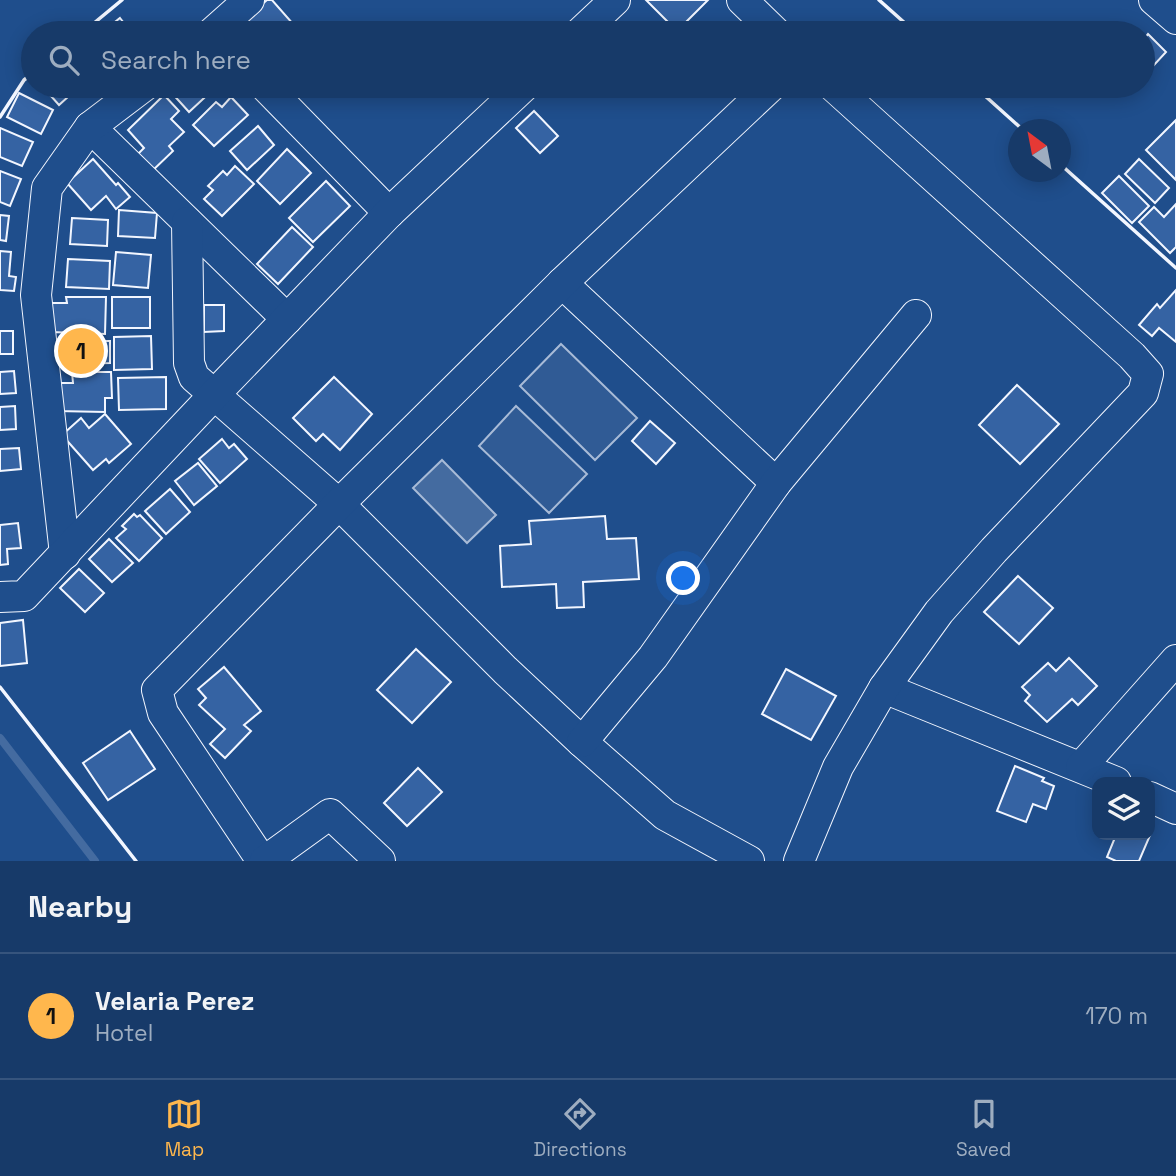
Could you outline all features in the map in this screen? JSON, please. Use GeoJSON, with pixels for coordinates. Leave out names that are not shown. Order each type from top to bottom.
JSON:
{"type":"FeatureCollection","features":[{"type":"Feature","properties":{"kind":"street"},"geometry":{"type":"LineString","coordinates":[[226,21],[250,0]]}},
{"type":"Feature","properties":{"kind":"street"},"geometry":{"type":"LineString","coordinates":[[593,21],[615,0]]}},
{"type":"Feature","properties":{"kind":"street"},"geometry":{"type":"LineString","coordinates":[[742,0],[764,21]]}},
{"type":"Feature","properties":{"kind":"street"},"geometry":{"type":"LineString","coordinates":[[1154,0],[1176,19]]}},
{"type":"Feature","properties":{"kind":"street"},"geometry":{"type":"LineString","coordinates":[[65,554],[36,295],[47,188],[90,127],[128,98]]}},
{"type":"Feature","properties":{"kind":"street"},"geometry":{"type":"LineString","coordinates":[[277,98],[389,213]]}},
{"type":"Feature","properties":{"kind":"street"},"geometry":{"type":"LineString","coordinates":[[0,597],[24,596],[389,213],[511,98]]}},
{"type":"Feature","properties":{"kind":"street"},"geometry":{"type":"LineString","coordinates":[[380,861],[330,814],[263,861],[163,713],[156,690],[562,283],[758,98]]}},
{"type":"Feature","properties":{"kind":"street"},"geometry":{"type":"LineString","coordinates":[[799,861],[838,767],[884,688],[939,612],[1143,393],[1148,374],[1122,346],[846,98]]}},
{"type":"Feature","properties":{"kind":"street"},"geometry":{"type":"LineString","coordinates":[[90,127],[287,319]]}},
{"type":"Feature","properties":{"kind":"street"},"geometry":{"type":"LineString","coordinates":[[187,222],[189,363],[194,377],[339,504],[505,670],[665,815],[749,861]]}},
{"type":"Feature","properties":{"kind":"street"},"geometry":{"type":"LineString","coordinates":[[562,283],[776,483]]}},
{"type":"Feature","properties":{"kind":"street"},"geometry":{"type":"LineString","coordinates":[[582,742],[653,657],[776,483],[916,316]]}},
{"type":"Feature","properties":{"kind":"street"},"geometry":{"type":"LineString","coordinates":[[1082,767],[1176,660]]}},
{"type":"Feature","properties":{"kind":"street"},"geometry":{"type":"LineString","coordinates":[[884,688],[1105,777]]}},
{"type":"Feature","properties":{"kind":"street"},"geometry":{"type":"LineString","coordinates":[[1155,799],[1176,809]]}},
{"type":"Feature","properties":{"kind":"shaded area"},"geometry":{"type":"Polygon","coordinates":[[[561,344],[637,418],[595,460],[520,386],[561,344]]]}},
{"type":"Feature","properties":{"kind":"shaded area"},"geometry":{"type":"Polygon","coordinates":[[[516,406],[587,474],[549,513],[479,446],[516,406]]]}},
{"type":"Feature","properties":{"kind":"shaded area"},"geometry":{"type":"Polygon","coordinates":[[[442,460],[496,515],[467,543],[413,488],[442,460]]]}},
{"type":"Feature","properties":{"kind":"building"},"geometry":{"type":"Polygon","coordinates":[[[267,0],[272,0],[290,21],[243,21],[267,0]]]}},
{"type":"Feature","properties":{"kind":"building"},"geometry":{"type":"Polygon","coordinates":[[[646,0],[708,0],[687,21],[667,21],[646,0]]]}},
{"type":"Feature","properties":{"kind":"building"},"geometry":{"type":"Polygon","coordinates":[[[1155,41],[1166,52],[1155,64],[1155,41]]]}},
{"type":"Feature","properties":{"kind":"building"},"geometry":{"type":"Polygon","coordinates":[[[19,93],[21,98],[29,98],[53,110],[41,134],[7,117],[19,93]]]}},
{"type":"Feature","properties":{"kind":"building"},"geometry":{"type":"Polygon","coordinates":[[[53,98],[67,98],[59,105],[53,98]]]}},
{"type":"Feature","properties":{"kind":"building"},"geometry":{"type":"Polygon","coordinates":[[[161,98],[167,98],[179,111],[171,119],[184,132],[169,146],[173,151],[150,173],[135,157],[144,148],[128,130],[161,98]]]}},
{"type":"Feature","properties":{"kind":"building"},"geometry":{"type":"Polygon","coordinates":[[[176,98],[204,98],[189,112],[176,98]]]}},
{"type":"Feature","properties":{"kind":"building"},"geometry":{"type":"Polygon","coordinates":[[[232,98],[248,115],[214,146],[193,125],[216,102],[222,107],[232,98]]]}},
{"type":"Feature","properties":{"kind":"building"},"geometry":{"type":"Polygon","coordinates":[[[534,111],[558,136],[540,153],[516,128],[534,111]]]}},
{"type":"Feature","properties":{"kind":"building"},"geometry":{"type":"Polygon","coordinates":[[[1176,120],[1176,180],[1146,150],[1176,120]]]}},
{"type":"Feature","properties":{"kind":"building"},"geometry":{"type":"Polygon","coordinates":[[[258,126],[274,145],[247,170],[230,151],[258,126]]]}},
{"type":"Feature","properties":{"kind":"building"},"geometry":{"type":"Polygon","coordinates":[[[0,128],[33,142],[22,166],[0,157],[0,128]]]}},
{"type":"Feature","properties":{"kind":"building"},"geometry":{"type":"Polygon","coordinates":[[[287,149],[311,173],[280,204],[257,181],[287,149]]]}},
{"type":"Feature","properties":{"kind":"building"},"geometry":{"type":"Polygon","coordinates":[[[93,159],[130,197],[116,209],[106,196],[91,210],[67,183],[93,159]]]}},
{"type":"Feature","properties":{"kind":"building"},"geometry":{"type":"Polygon","coordinates":[[[1139,159],[1169,188],[1155,203],[1125,174],[1139,159]]]}},
{"type":"Feature","properties":{"kind":"building"},"geometry":{"type":"Polygon","coordinates":[[[235,166],[254,184],[222,216],[204,199],[213,190],[208,186],[223,171],[227,175],[235,166]]]}},
{"type":"Feature","properties":{"kind":"building"},"geometry":{"type":"Polygon","coordinates":[[[0,171],[21,179],[10,206],[0,202],[0,171]]]}},
{"type":"Feature","properties":{"kind":"building"},"geometry":{"type":"Polygon","coordinates":[[[1119,176],[1149,206],[1132,223],[1102,193],[1119,176]]]}},
{"type":"Feature","properties":{"kind":"building"},"geometry":{"type":"Polygon","coordinates":[[[326,181],[350,206],[313,242],[289,218],[326,181]]]}},
{"type":"Feature","properties":{"kind":"building"},"geometry":{"type":"Polygon","coordinates":[[[1176,204],[1176,247],[1170,253],[1139,222],[1154,207],[1164,217],[1176,204]]]}},
{"type":"Feature","properties":{"kind":"building"},"geometry":{"type":"Polygon","coordinates":[[[119,210],[157,213],[155,238],[118,236],[119,210]]]}},
{"type":"Feature","properties":{"kind":"building"},"geometry":{"type":"Polygon","coordinates":[[[0,215],[9,216],[6,241],[0,240],[0,215]]]}},
{"type":"Feature","properties":{"kind":"building"},"geometry":{"type":"Polygon","coordinates":[[[72,218],[108,220],[107,246],[70,244],[72,218]]]}},
{"type":"Feature","properties":{"kind":"building"},"geometry":{"type":"Polygon","coordinates":[[[292,227],[313,247],[278,284],[257,264],[292,227]]]}},
{"type":"Feature","properties":{"kind":"building"},"geometry":{"type":"Polygon","coordinates":[[[0,251],[11,252],[9,276],[16,277],[14,291],[0,290],[0,251]]]}},
{"type":"Feature","properties":{"kind":"building"},"geometry":{"type":"Polygon","coordinates":[[[116,252],[151,255],[148,288],[113,285],[116,252]]]}},
{"type":"Feature","properties":{"kind":"building"},"geometry":{"type":"Polygon","coordinates":[[[68,259],[110,261],[109,289],[66,287],[68,259]]]}},
{"type":"Feature","properties":{"kind":"building"},"geometry":{"type":"Polygon","coordinates":[[[1176,290],[1176,342],[1159,328],[1152,336],[1139,325],[1157,304],[1160,308],[1176,290]]]}},
{"type":"Feature","properties":{"kind":"building"},"geometry":{"type":"Polygon","coordinates":[[[66,297],[106,297],[105,334],[51,332],[52,303],[67,303],[66,297]]]}},
{"type":"Feature","properties":{"kind":"building"},"geometry":{"type":"Polygon","coordinates":[[[112,297],[150,297],[150,328],[112,328],[112,297]]]}},
{"type":"Feature","properties":{"kind":"building"},"geometry":{"type":"Polygon","coordinates":[[[204,305],[224,305],[224,331],[204,332],[204,305]]]}},
{"type":"Feature","properties":{"kind":"building"},"geometry":{"type":"Polygon","coordinates":[[[0,331],[13,331],[13,354],[0,354],[0,331]]]}},
{"type":"Feature","properties":{"kind":"building"},"geometry":{"type":"Polygon","coordinates":[[[151,336],[152,369],[114,370],[114,337],[151,336]]]}},
{"type":"Feature","properties":{"kind":"building"},"geometry":{"type":"Polygon","coordinates":[[[72,341],[110,341],[110,363],[72,364],[72,341]]]}},
{"type":"Feature","properties":{"kind":"building"},"geometry":{"type":"Polygon","coordinates":[[[14,371],[16,393],[0,394],[0,372],[14,371]]]}},
{"type":"Feature","properties":{"kind":"building"},"geometry":{"type":"Polygon","coordinates":[[[72,372],[111,372],[112,398],[105,398],[105,412],[57,411],[57,383],[73,383],[72,372]]]}},
{"type":"Feature","properties":{"kind":"building"},"geometry":{"type":"Polygon","coordinates":[[[166,377],[166,409],[119,410],[118,378],[166,377]]]}},
{"type":"Feature","properties":{"kind":"building"},"geometry":{"type":"Polygon","coordinates":[[[334,377],[372,414],[340,450],[323,434],[316,441],[293,418],[334,377]]]}},
{"type":"Feature","properties":{"kind":"building"},"geometry":{"type":"Polygon","coordinates":[[[1017,385],[1059,424],[1020,464],[979,425],[1017,385]]]}},
{"type":"Feature","properties":{"kind":"building"},"geometry":{"type":"Polygon","coordinates":[[[15,406],[16,429],[0,430],[0,407],[15,406]]]}},
{"type":"Feature","properties":{"kind":"building"},"geometry":{"type":"Polygon","coordinates":[[[105,414],[131,444],[109,463],[106,459],[93,470],[62,435],[81,418],[89,428],[105,414]]]}},
{"type":"Feature","properties":{"kind":"building"},"geometry":{"type":"Polygon","coordinates":[[[650,421],[675,443],[656,464],[632,441],[650,421]]]}},
{"type":"Feature","properties":{"kind":"building"},"geometry":{"type":"Polygon","coordinates":[[[222,439],[229,448],[234,444],[247,459],[220,483],[199,459],[222,439]]]}},
{"type":"Feature","properties":{"kind":"building"},"geometry":{"type":"Polygon","coordinates":[[[19,448],[21,469],[0,471],[0,449],[19,448]]]}},
{"type":"Feature","properties":{"kind":"building"},"geometry":{"type":"Polygon","coordinates":[[[198,463],[217,486],[194,505],[175,481],[198,463]]]}},
{"type":"Feature","properties":{"kind":"building"},"geometry":{"type":"Polygon","coordinates":[[[170,489],[190,512],[166,534],[145,511],[170,489]]]}},
{"type":"Feature","properties":{"kind":"building"},"geometry":{"type":"Polygon","coordinates":[[[134,514],[137,517],[140,515],[162,538],[139,561],[116,538],[126,529],[122,526],[134,514]]]}},
{"type":"Feature","properties":{"kind":"building"},"geometry":{"type":"Polygon","coordinates":[[[605,516],[607,539],[636,538],[639,579],[583,582],[584,607],[557,608],[556,584],[502,587],[500,546],[531,544],[529,521],[605,516]]]}},
{"type":"Feature","properties":{"kind":"building"},"geometry":{"type":"Polygon","coordinates":[[[18,523],[21,548],[7,549],[8,564],[0,565],[0,525],[18,523]]]}},
{"type":"Feature","properties":{"kind":"building"},"geometry":{"type":"Polygon","coordinates":[[[109,539],[133,563],[112,582],[89,559],[109,539]]]}},
{"type":"Feature","properties":{"kind":"building"},"geometry":{"type":"Polygon","coordinates":[[[79,569],[104,593],[85,612],[60,588],[79,569]]]}},
{"type":"Feature","properties":{"kind":"building"},"geometry":{"type":"Polygon","coordinates":[[[1018,576],[1053,608],[1019,644],[984,612],[1018,576]]]}},
{"type":"Feature","properties":{"kind":"building"},"geometry":{"type":"Polygon","coordinates":[[[23,620],[27,663],[0,666],[0,623],[23,620]]]}},
{"type":"Feature","properties":{"kind":"building"},"geometry":{"type":"Polygon","coordinates":[[[416,649],[451,682],[412,723],[377,690],[416,649]]]}},
{"type":"Feature","properties":{"kind":"building"},"geometry":{"type":"Polygon","coordinates":[[[1069,658],[1097,686],[1078,705],[1072,699],[1047,722],[1025,701],[1030,695],[1022,687],[1048,663],[1056,671],[1069,658]]]}},
{"type":"Feature","properties":{"kind":"building"},"geometry":{"type":"Polygon","coordinates":[[[224,667],[261,711],[244,725],[251,731],[225,758],[210,744],[225,729],[199,705],[206,698],[198,689],[224,667]]]}},
{"type":"Feature","properties":{"kind":"building"},"geometry":{"type":"Polygon","coordinates":[[[786,669],[836,696],[811,740],[762,714],[786,669]]]}},
{"type":"Feature","properties":{"kind":"building"},"geometry":{"type":"Polygon","coordinates":[[[130,731],[155,769],[108,800],[83,763],[130,731]]]}},
{"type":"Feature","properties":{"kind":"building"},"geometry":{"type":"Polygon","coordinates":[[[1015,766],[1044,778],[1042,781],[1054,786],[1046,809],[1033,804],[1026,822],[997,811],[1015,766]]]}},
{"type":"Feature","properties":{"kind":"building"},"geometry":{"type":"Polygon","coordinates":[[[418,768],[442,792],[407,826],[384,803],[418,768]]]}},
{"type":"Feature","properties":{"kind":"building"},"geometry":{"type":"Polygon","coordinates":[[[1114,840],[1148,840],[1139,861],[1116,861],[1107,857],[1114,840]]]}},
{"type":"Feature","properties":{"kind":"waterway"},"geometry":{"type":"LineString","coordinates":[[0,738],[95,861]]}},
{"type":"Feature","properties":{"kind":"wall"},"geometry":{"type":"LineString","coordinates":[[97,21],[122,0]]}},
{"type":"Feature","properties":{"kind":"wall"},"geometry":{"type":"LineString","coordinates":[[879,0],[903,21]]}},
{"type":"Feature","properties":{"kind":"wall"},"geometry":{"type":"LineString","coordinates":[[0,117],[21,85]]}},
{"type":"Feature","properties":{"kind":"wall"},"geometry":{"type":"LineString","coordinates":[[987,98],[1011,119]]}},
{"type":"Feature","properties":{"kind":"wall"},"geometry":{"type":"LineString","coordinates":[[1071,174],[1176,268]]}},
{"type":"Feature","properties":{"kind":"wall"},"geometry":{"type":"LineString","coordinates":[[0,687],[136,861]]}},
{"type":"Feature","properties":{"kind":"place","name":"Velaria Perez"},"geometry":{"type":"Point","coordinates":[81,351]}}]}
